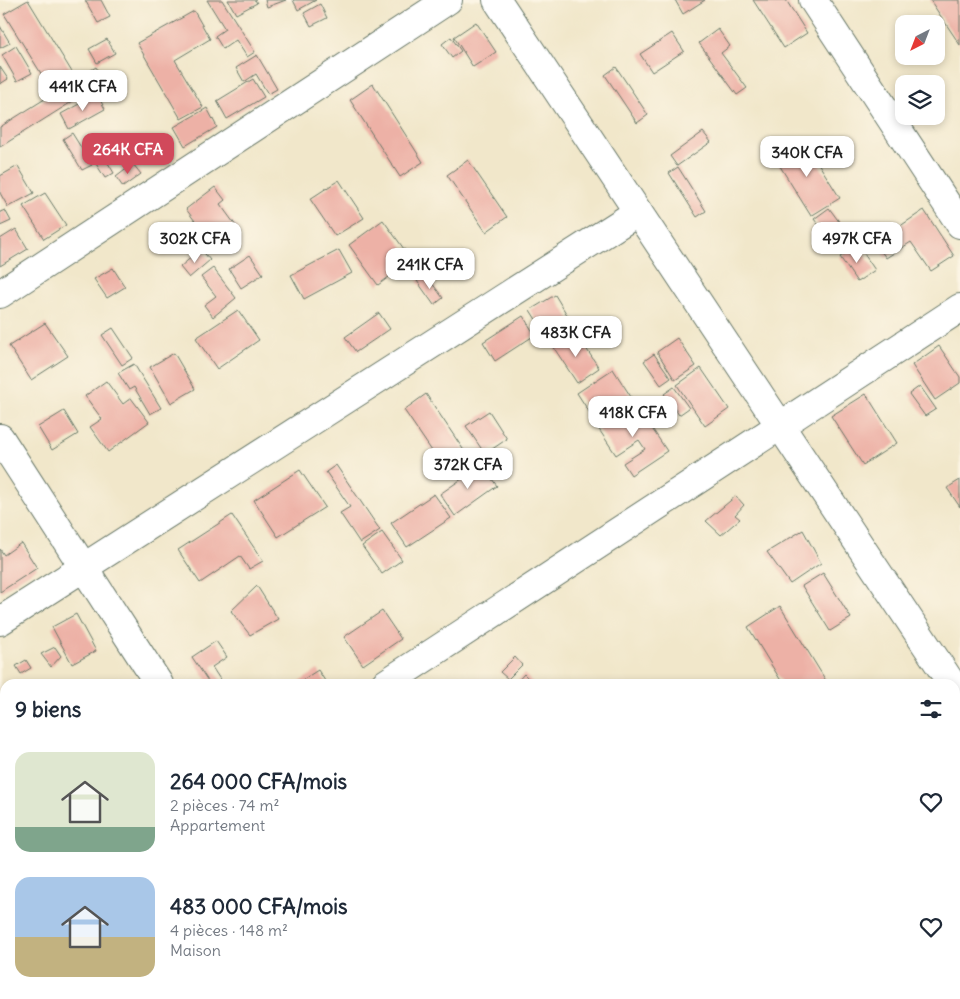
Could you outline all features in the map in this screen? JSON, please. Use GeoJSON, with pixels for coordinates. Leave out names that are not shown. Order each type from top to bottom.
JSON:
{"type":"FeatureCollection","features":[{"type":"Feature","properties":{"kind":"street"},"geometry":{"type":"LineString","coordinates":[[0,294],[448,0]]}},
{"type":"Feature","properties":{"kind":"street"},"geometry":{"type":"LineString","coordinates":[[497,0],[949,679]]}},
{"type":"Feature","properties":{"kind":"street"},"geometry":{"type":"LineString","coordinates":[[814,0],[960,224]]}},
{"type":"Feature","properties":{"kind":"street"},"geometry":{"type":"LineString","coordinates":[[0,621],[638,212]]}},
{"type":"Feature","properties":{"kind":"street"},"geometry":{"type":"LineString","coordinates":[[393,679],[960,308]]}},
{"type":"Feature","properties":{"kind":"street"},"geometry":{"type":"LineString","coordinates":[[0,438],[156,679]]}},
{"type":"Feature","properties":{"kind":"building"},"geometry":{"type":"Polygon","coordinates":[[[28,0],[75,77],[52,91],[4,14],[28,0]]]}},
{"type":"Feature","properties":{"kind":"building"},"geometry":{"type":"Polygon","coordinates":[[[85,0],[101,0],[110,17],[98,23],[85,0]]]}},
{"type":"Feature","properties":{"kind":"building"},"geometry":{"type":"Polygon","coordinates":[[[207,0],[222,0],[255,52],[247,57],[236,40],[223,49],[215,36],[225,29],[207,0]]]}},
{"type":"Feature","properties":{"kind":"building"},"geometry":{"type":"Polygon","coordinates":[[[228,0],[255,0],[257,3],[236,14],[228,0]]]}},
{"type":"Feature","properties":{"kind":"building"},"geometry":{"type":"Polygon","coordinates":[[[265,0],[286,0],[267,7],[265,0]]]}},
{"type":"Feature","properties":{"kind":"building"},"geometry":{"type":"Polygon","coordinates":[[[293,0],[316,0],[298,10],[293,0]]]}},
{"type":"Feature","properties":{"kind":"building"},"geometry":{"type":"Polygon","coordinates":[[[675,0],[705,0],[683,14],[675,0]]]}},
{"type":"Feature","properties":{"kind":"building"},"geometry":{"type":"Polygon","coordinates":[[[753,0],[786,0],[807,33],[784,48],[753,0]]]}},
{"type":"Feature","properties":{"kind":"building"},"geometry":{"type":"Polygon","coordinates":[[[930,0],[960,0],[960,45],[945,22],[945,15],[940,15],[930,0]]]}},
{"type":"Feature","properties":{"kind":"building"},"geometry":{"type":"Polygon","coordinates":[[[320,4],[327,18],[311,26],[304,13],[320,4]]]}},
{"type":"Feature","properties":{"kind":"building"},"geometry":{"type":"Polygon","coordinates":[[[194,11],[210,39],[175,60],[203,107],[181,119],[137,43],[194,11]]]}},
{"type":"Feature","properties":{"kind":"building"},"geometry":{"type":"Polygon","coordinates":[[[476,22],[496,52],[473,67],[454,37],[476,22]]]}},
{"type":"Feature","properties":{"kind":"building"},"geometry":{"type":"Polygon","coordinates":[[[0,26],[10,43],[0,48],[0,26]]]}},
{"type":"Feature","properties":{"kind":"building"},"geometry":{"type":"Polygon","coordinates":[[[718,29],[730,46],[721,53],[747,88],[737,95],[699,43],[718,29]]]}},
{"type":"Feature","properties":{"kind":"building"},"geometry":{"type":"Polygon","coordinates":[[[672,33],[684,51],[652,72],[640,54],[672,33]]]}},
{"type":"Feature","properties":{"kind":"building"},"geometry":{"type":"Polygon","coordinates":[[[451,37],[461,51],[452,58],[442,44],[451,37]]]}},
{"type":"Feature","properties":{"kind":"building"},"geometry":{"type":"Polygon","coordinates":[[[107,39],[115,53],[97,63],[89,49],[107,39]]]}},
{"type":"Feature","properties":{"kind":"building"},"geometry":{"type":"Polygon","coordinates":[[[16,46],[32,73],[17,81],[2,55],[16,46]]]}},
{"type":"Feature","properties":{"kind":"building"},"geometry":{"type":"Polygon","coordinates":[[[257,55],[277,89],[268,94],[256,74],[244,82],[236,68],[257,55]]]}},
{"type":"Feature","properties":{"kind":"building"},"geometry":{"type":"Polygon","coordinates":[[[0,67],[8,79],[0,84],[0,67]]]}},
{"type":"Feature","properties":{"kind":"building"},"geometry":{"type":"Polygon","coordinates":[[[96,67],[105,81],[0,147],[0,127],[96,67]]]}},
{"type":"Feature","properties":{"kind":"building"},"geometry":{"type":"Polygon","coordinates":[[[616,67],[648,115],[637,123],[605,75],[616,67]]]}},
{"type":"Feature","properties":{"kind":"building"},"geometry":{"type":"Polygon","coordinates":[[[253,79],[264,97],[227,119],[217,101],[253,79]]]}},
{"type":"Feature","properties":{"kind":"building"},"geometry":{"type":"Polygon","coordinates":[[[373,84],[423,162],[400,177],[350,100],[373,84]]]}},
{"type":"Feature","properties":{"kind":"building"},"geometry":{"type":"Polygon","coordinates":[[[97,94],[105,109],[69,129],[61,114],[97,94]]]}},
{"type":"Feature","properties":{"kind":"building"},"geometry":{"type":"Polygon","coordinates":[[[207,108],[217,127],[185,146],[174,127],[207,108]]]}},
{"type":"Feature","properties":{"kind":"building"},"geometry":{"type":"Polygon","coordinates":[[[703,132],[711,142],[677,166],[670,156],[703,132]]]}},
{"type":"Feature","properties":{"kind":"building"},"geometry":{"type":"Polygon","coordinates":[[[72,133],[92,165],[82,170],[63,139],[72,133]]]}},
{"type":"Feature","properties":{"kind":"building"},"geometry":{"type":"Polygon","coordinates":[[[793,143],[799,153],[808,147],[840,198],[811,216],[773,155],[793,143]]]}},
{"type":"Feature","properties":{"kind":"building"},"geometry":{"type":"Polygon","coordinates":[[[102,153],[114,173],[105,178],[93,159],[102,153]]]}},
{"type":"Feature","properties":{"kind":"building"},"geometry":{"type":"Polygon","coordinates":[[[468,160],[507,217],[486,232],[447,175],[468,160]]]}},
{"type":"Feature","properties":{"kind":"building"},"geometry":{"type":"Polygon","coordinates":[[[133,164],[141,174],[123,187],[116,177],[133,164]]]}},
{"type":"Feature","properties":{"kind":"building"},"geometry":{"type":"Polygon","coordinates":[[[18,166],[34,193],[8,207],[0,193],[0,176],[18,166]]]}},
{"type":"Feature","properties":{"kind":"building"},"geometry":{"type":"Polygon","coordinates":[[[678,167],[706,211],[697,217],[669,173],[678,167]]]}},
{"type":"Feature","properties":{"kind":"building"},"geometry":{"type":"Polygon","coordinates":[[[339,180],[364,218],[335,236],[310,199],[339,180]]]}},
{"type":"Feature","properties":{"kind":"building"},"geometry":{"type":"Polygon","coordinates":[[[215,187],[225,200],[220,204],[239,230],[215,248],[186,209],[215,187]]]}},
{"type":"Feature","properties":{"kind":"building"},"geometry":{"type":"Polygon","coordinates":[[[45,193],[66,225],[44,239],[23,206],[45,193]]]}},
{"type":"Feature","properties":{"kind":"building"},"geometry":{"type":"Polygon","coordinates":[[[829,208],[843,227],[828,238],[814,219],[829,208]]]}},
{"type":"Feature","properties":{"kind":"building"},"geometry":{"type":"Polygon","coordinates":[[[5,210],[11,221],[0,226],[0,212],[5,210]]]}},
{"type":"Feature","properties":{"kind":"building"},"geometry":{"type":"Polygon","coordinates":[[[924,210],[954,256],[931,271],[911,242],[886,258],[875,243],[924,210]]]}},
{"type":"Feature","properties":{"kind":"building"},"geometry":{"type":"Polygon","coordinates":[[[383,220],[412,260],[378,285],[349,245],[383,220]]]}},
{"type":"Feature","properties":{"kind":"building"},"geometry":{"type":"Polygon","coordinates":[[[16,229],[28,249],[0,266],[0,239],[16,229]]]}},
{"type":"Feature","properties":{"kind":"building"},"geometry":{"type":"Polygon","coordinates":[[[858,245],[875,270],[857,282],[840,257],[858,245]]]}},
{"type":"Feature","properties":{"kind":"building"},"geometry":{"type":"Polygon","coordinates":[[[201,249],[210,260],[189,278],[180,267],[201,249]]]}},
{"type":"Feature","properties":{"kind":"building"},"geometry":{"type":"Polygon","coordinates":[[[339,250],[352,273],[304,299],[291,275],[339,250]]]}},
{"type":"Feature","properties":{"kind":"building"},"geometry":{"type":"Polygon","coordinates":[[[250,255],[263,274],[241,288],[229,269],[250,255]]]}},
{"type":"Feature","properties":{"kind":"building"},"geometry":{"type":"Polygon","coordinates":[[[113,268],[125,287],[107,298],[94,279],[113,268]]]}},
{"type":"Feature","properties":{"kind":"building"},"geometry":{"type":"Polygon","coordinates":[[[213,268],[236,298],[213,317],[204,305],[216,296],[201,277],[213,268]]]}},
{"type":"Feature","properties":{"kind":"building"},"geometry":{"type":"Polygon","coordinates":[[[426,275],[443,298],[434,305],[417,281],[426,275]]]}},
{"type":"Feature","properties":{"kind":"building"},"geometry":{"type":"Polygon","coordinates":[[[555,295],[575,328],[551,343],[530,310],[555,295]]]}},
{"type":"Feature","properties":{"kind":"building"},"geometry":{"type":"Polygon","coordinates":[[[238,310],[259,340],[217,369],[196,338],[238,310]]]}},
{"type":"Feature","properties":{"kind":"building"},"geometry":{"type":"Polygon","coordinates":[[[379,313],[390,329],[356,352],[345,337],[379,313]]]}},
{"type":"Feature","properties":{"kind":"building"},"geometry":{"type":"Polygon","coordinates":[[[523,316],[535,335],[495,361],[483,342],[523,316]]]}},
{"type":"Feature","properties":{"kind":"building"},"geometry":{"type":"Polygon","coordinates":[[[45,323],[68,356],[31,380],[9,346],[45,323]]]}},
{"type":"Feature","properties":{"kind":"building"},"geometry":{"type":"Polygon","coordinates":[[[113,328],[133,358],[122,365],[102,335],[113,328]]]}},
{"type":"Feature","properties":{"kind":"building"},"geometry":{"type":"Polygon","coordinates":[[[576,333],[599,368],[577,383],[554,348],[576,333]]]}},
{"type":"Feature","properties":{"kind":"building"},"geometry":{"type":"Polygon","coordinates":[[[677,338],[696,366],[675,380],[657,352],[677,338]]]}},
{"type":"Feature","properties":{"kind":"building"},"geometry":{"type":"Polygon","coordinates":[[[939,346],[960,377],[960,383],[935,400],[912,365],[939,346]]]}},
{"type":"Feature","properties":{"kind":"building"},"geometry":{"type":"Polygon","coordinates":[[[174,353],[195,389],[171,403],[150,367],[174,353]]]}},
{"type":"Feature","properties":{"kind":"building"},"geometry":{"type":"Polygon","coordinates":[[[654,354],[671,378],[661,385],[644,361],[654,354]]]}},
{"type":"Feature","properties":{"kind":"building"},"geometry":{"type":"Polygon","coordinates":[[[134,364],[161,408],[150,414],[134,387],[129,390],[118,373],[134,364]]]}},
{"type":"Feature","properties":{"kind":"building"},"geometry":{"type":"Polygon","coordinates":[[[701,368],[729,409],[705,426],[677,385],[701,368]]]}},
{"type":"Feature","properties":{"kind":"building"},"geometry":{"type":"Polygon","coordinates":[[[613,369],[633,400],[597,424],[577,393],[613,369]]]}},
{"type":"Feature","properties":{"kind":"building"},"geometry":{"type":"Polygon","coordinates":[[[106,381],[123,404],[131,398],[149,422],[108,452],[90,427],[102,419],[85,396],[106,381]]]}},
{"type":"Feature","properties":{"kind":"building"},"geometry":{"type":"Polygon","coordinates":[[[920,386],[936,409],[925,416],[909,394],[920,386]]]}},
{"type":"Feature","properties":{"kind":"building"},"geometry":{"type":"Polygon","coordinates":[[[674,387],[689,408],[679,415],[664,394],[674,387]]]}},
{"type":"Feature","properties":{"kind":"building"},"geometry":{"type":"Polygon","coordinates":[[[426,394],[469,458],[447,473],[404,410],[426,394]]]}},
{"type":"Feature","properties":{"kind":"building"},"geometry":{"type":"Polygon","coordinates":[[[866,394],[897,443],[863,465],[831,416],[866,394]]]}},
{"type":"Feature","properties":{"kind":"building"},"geometry":{"type":"Polygon","coordinates":[[[635,403],[667,451],[631,475],[623,463],[645,449],[639,440],[616,455],[598,428],[635,403]]]}},
{"type":"Feature","properties":{"kind":"building"},"geometry":{"type":"Polygon","coordinates":[[[64,411],[78,434],[52,450],[38,427],[64,411]]]}},
{"type":"Feature","properties":{"kind":"building"},"geometry":{"type":"Polygon","coordinates":[[[489,411],[507,439],[485,454],[466,426],[489,411]]]}},
{"type":"Feature","properties":{"kind":"building"},"geometry":{"type":"Polygon","coordinates":[[[336,465],[380,530],[360,543],[340,513],[350,507],[326,472],[336,465]]]}},
{"type":"Feature","properties":{"kind":"building"},"geometry":{"type":"Polygon","coordinates":[[[482,465],[497,486],[455,516],[440,494],[482,465]]]}},
{"type":"Feature","properties":{"kind":"building"},"geometry":{"type":"Polygon","coordinates":[[[300,470],[325,507],[278,537],[254,500],[300,470]]]}},
{"type":"Feature","properties":{"kind":"building"},"geometry":{"type":"Polygon","coordinates":[[[960,480],[960,507],[947,488],[960,480]]]}},
{"type":"Feature","properties":{"kind":"building"},"geometry":{"type":"Polygon","coordinates":[[[434,494],[451,518],[407,547],[391,523],[434,494]]]}},
{"type":"Feature","properties":{"kind":"building"},"geometry":{"type":"Polygon","coordinates":[[[736,496],[744,505],[735,515],[740,519],[721,535],[706,521],[736,496]]]}},
{"type":"Feature","properties":{"kind":"building"},"geometry":{"type":"Polygon","coordinates":[[[232,515],[263,561],[249,569],[240,556],[200,583],[178,550],[232,515]]]}},
{"type":"Feature","properties":{"kind":"building"},"geometry":{"type":"Polygon","coordinates":[[[803,530],[821,563],[790,584],[767,552],[803,530]]]}},
{"type":"Feature","properties":{"kind":"building"},"geometry":{"type":"Polygon","coordinates":[[[382,532],[402,560],[382,574],[362,546],[382,532]]]}},
{"type":"Feature","properties":{"kind":"building"},"geometry":{"type":"Polygon","coordinates":[[[21,543],[37,568],[0,592],[0,549],[4,555],[21,543]]]}},
{"type":"Feature","properties":{"kind":"building"},"geometry":{"type":"Polygon","coordinates":[[[823,573],[851,618],[830,631],[802,586],[823,573]]]}},
{"type":"Feature","properties":{"kind":"building"},"geometry":{"type":"Polygon","coordinates":[[[257,586],[278,619],[250,635],[231,611],[257,586]]]}},
{"type":"Feature","properties":{"kind":"building"},"geometry":{"type":"Polygon","coordinates":[[[780,606],[825,679],[780,679],[748,627],[780,606]]]}},
{"type":"Feature","properties":{"kind":"building"},"geometry":{"type":"Polygon","coordinates":[[[382,611],[401,639],[363,665],[344,637],[382,611]]]}},
{"type":"Feature","properties":{"kind":"building"},"geometry":{"type":"Polygon","coordinates":[[[76,614],[96,651],[72,664],[52,627],[76,614]]]}},
{"type":"Feature","properties":{"kind":"building"},"geometry":{"type":"Polygon","coordinates":[[[216,641],[227,657],[212,667],[220,679],[207,679],[192,657],[216,641]]]}},
{"type":"Feature","properties":{"kind":"building"},"geometry":{"type":"Polygon","coordinates":[[[55,647],[61,656],[51,667],[41,654],[55,647]]]}},
{"type":"Feature","properties":{"kind":"building"},"geometry":{"type":"Polygon","coordinates":[[[515,657],[522,665],[508,679],[500,672],[515,657]]]}},
{"type":"Feature","properties":{"kind":"building"},"geometry":{"type":"Polygon","coordinates":[[[26,660],[31,668],[21,674],[16,666],[26,660]]]}},
{"type":"Feature","properties":{"kind":"building"},"geometry":{"type":"Polygon","coordinates":[[[318,670],[324,679],[304,679],[318,670]]]}},
{"type":"Feature","properties":{"kind":"building"},"geometry":{"type":"Polygon","coordinates":[[[524,674],[529,679],[520,679],[524,674]]]}}]}
